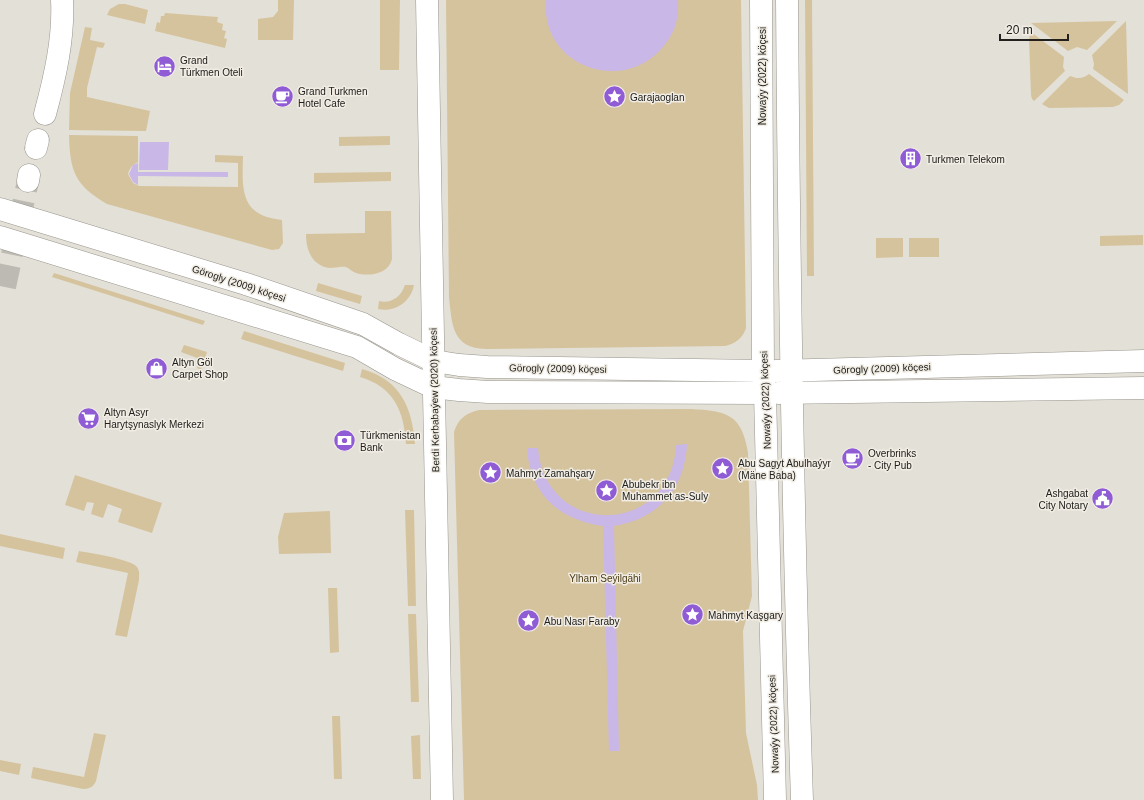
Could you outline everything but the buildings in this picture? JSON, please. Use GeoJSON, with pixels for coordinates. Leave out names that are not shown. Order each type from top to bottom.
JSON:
{"type":"FeatureCollection","features":[{"type":"Feature","properties":{"kind":"street"},"geometry":{"type":"LineString","coordinates":[[45,114],[59,54],[62,0]]}},
{"type":"Feature","properties":{"kind":"street","name":"Berdi Kerbabaýew (2020) köçesi"},"geometry":{"type":"LineString","coordinates":[[427,0],[434,361],[433,387],[442,800]]}},
{"type":"Feature","properties":{"kind":"street","name":"Nowaýy (2022) köçesi"},"geometry":{"type":"LineString","coordinates":[[761,0],[763,371],[765,393],[775,800]]}},
{"type":"Feature","properties":{"kind":"street"},"geometry":{"type":"LineString","coordinates":[[787,0],[789,290],[792,370],[797,663],[802,800]]}},
{"type":"Feature","properties":{"kind":"street","name":"Görogly (2009) köçesi"},"geometry":{"type":"LineString","coordinates":[[0,209],[246,284],[363,324],[434,361],[459,365],[487,367],[763,371],[1144,360]]}},
{"type":"Feature","properties":{"kind":"street"},"geometry":{"type":"LineString","coordinates":[[0,237],[357,346],[395,369],[433,387],[488,392],[765,393],[1144,388]]}},
{"type":"Feature","properties":{"kind":"green space"},"geometry":{"type":"Polygon","coordinates":[[[278,0],[294,0],[293,40],[258,40],[258,19],[273,17],[278,11],[278,0]]]}},
{"type":"Feature","properties":{"kind":"green space"},"geometry":{"type":"Polygon","coordinates":[[[380,0],[400,0],[399,70],[380,70],[380,0]]]}},
{"type":"Feature","properties":{"kind":"green space"},"geometry":{"type":"Polygon","coordinates":[[[446,0],[741,0],[746,328],[743,335],[738,340],[725,346],[486,349],[475,348],[466,344],[460,339],[453,325],[449,297],[446,0]]]}},
{"type":"Feature","properties":{"kind":"green space"},"geometry":{"type":"Polygon","coordinates":[[[805,0],[812,0],[814,276],[807,276],[805,0]]]}},
{"type":"Feature","properties":{"kind":"green space"},"geometry":{"type":"Polygon","coordinates":[[[119,4],[125,4],[148,10],[145,24],[107,15],[110,9],[119,4]]]}},
{"type":"Feature","properties":{"kind":"green space"},"geometry":{"type":"Polygon","coordinates":[[[165,13],[218,17],[217,22],[223,24],[222,30],[226,31],[224,38],[227,39],[225,48],[155,31],[157,22],[160,23],[161,16],[164,16],[165,13]]]}},
{"type":"Feature","properties":{"kind":"green space"},"geometry":{"type":"Polygon","coordinates":[[[1117,21],[1087,50],[1077,47],[1068,51],[1031,23],[1117,21]]]}},
{"type":"Feature","properties":{"kind":"green space"},"geometry":{"type":"Polygon","coordinates":[[[1126,21],[1128,94],[1093,69],[1094,64],[1092,55],[1126,21]]]}},
{"type":"Feature","properties":{"kind":"green space"},"geometry":{"type":"Polygon","coordinates":[[[85,27],[92,28],[90,40],[105,43],[103,48],[97,47],[87,88],[87,97],[150,111],[146,131],[69,130],[70,93],[85,27]]]}},
{"type":"Feature","properties":{"kind":"green space"},"geometry":{"type":"Polygon","coordinates":[[[1031,32],[1064,57],[1063,67],[1065,71],[1034,101],[1031,95],[1029,38],[1031,32]]]}},
{"type":"Feature","properties":{"kind":"green space"},"geometry":{"type":"Polygon","coordinates":[[[1089,74],[1124,100],[1119,105],[1113,107],[1049,108],[1042,104],[1070,76],[1080,78],[1089,74]]]}},
{"type":"Feature","properties":{"kind":"green space"},"geometry":{"type":"Polygon","coordinates":[[[69,135],[138,136],[138,162],[132,166],[128,174],[133,183],[139,186],[238,187],[238,163],[215,162],[215,155],[243,156],[243,180],[246,199],[251,207],[258,213],[282,220],[283,243],[279,249],[272,250],[107,204],[81,184],[76,176],[71,159],[69,135]]]}},
{"type":"Feature","properties":{"kind":"green space"},"geometry":{"type":"Polygon","coordinates":[[[390,136],[390,145],[339,146],[339,137],[390,136]]]}},
{"type":"Feature","properties":{"kind":"green space"},"geometry":{"type":"Polygon","coordinates":[[[391,172],[391,181],[314,183],[314,173],[391,172]]]}},
{"type":"Feature","properties":{"kind":"green space"},"geometry":{"type":"Polygon","coordinates":[[[365,211],[391,211],[392,259],[387,268],[378,273],[367,275],[355,272],[346,267],[324,267],[314,261],[307,246],[306,234],[365,233],[365,211]]]}},
{"type":"Feature","properties":{"kind":"green space"},"geometry":{"type":"Polygon","coordinates":[[[1143,235],[1143,245],[1100,246],[1100,236],[1143,235]]]}},
{"type":"Feature","properties":{"kind":"green space"},"geometry":{"type":"Polygon","coordinates":[[[876,238],[903,238],[903,257],[876,258],[876,238]]]}},
{"type":"Feature","properties":{"kind":"green space"},"geometry":{"type":"Polygon","coordinates":[[[909,238],[939,238],[939,257],[909,257],[909,238]]]}},
{"type":"Feature","properties":{"kind":"green space"},"geometry":{"type":"Polygon","coordinates":[[[54,273],[205,321],[203,325],[52,277],[54,273]]]}},
{"type":"Feature","properties":{"kind":"green space"},"geometry":{"type":"Polygon","coordinates":[[[318,283],[362,296],[360,304],[316,291],[318,283]]]}},
{"type":"Feature","properties":{"kind":"green space"},"geometry":{"type":"Polygon","coordinates":[[[405,285],[414,285],[406,301],[396,308],[384,310],[378,309],[379,301],[383,302],[395,299],[401,293],[405,285]]]}},
{"type":"Feature","properties":{"kind":"green space"},"geometry":{"type":"Polygon","coordinates":[[[244,331],[345,363],[343,371],[241,339],[244,331]]]}},
{"type":"Feature","properties":{"kind":"green space"},"geometry":{"type":"Polygon","coordinates":[[[184,345],[207,352],[201,370],[197,368],[200,359],[181,352],[184,345]]]}},
{"type":"Feature","properties":{"kind":"green space"},"geometry":{"type":"Polygon","coordinates":[[[362,369],[386,380],[402,396],[411,418],[415,444],[406,444],[403,421],[395,402],[381,387],[372,381],[360,377],[362,369]]]}},
{"type":"Feature","properties":{"kind":"green space","name":"Ylham Seýilgähi"},"geometry":{"type":"Polygon","coordinates":[[[691,409],[714,411],[731,417],[737,422],[742,430],[748,453],[752,596],[743,631],[746,733],[757,785],[758,800],[464,800],[454,432],[460,420],[466,415],[479,410],[691,409]]]}},
{"type":"Feature","properties":{"kind":"green space"},"geometry":{"type":"Polygon","coordinates":[[[75,475],[162,503],[152,533],[118,522],[122,509],[108,504],[103,518],[91,514],[94,503],[87,502],[84,511],[65,505],[75,475]]]}},
{"type":"Feature","properties":{"kind":"green space"},"geometry":{"type":"Polygon","coordinates":[[[405,510],[414,510],[416,606],[408,606],[405,510]]]}},
{"type":"Feature","properties":{"kind":"green space"},"geometry":{"type":"Polygon","coordinates":[[[330,511],[331,553],[279,554],[278,537],[284,513],[330,511]]]}},
{"type":"Feature","properties":{"kind":"green space"},"geometry":{"type":"Polygon","coordinates":[[[0,534],[65,548],[63,559],[0,546],[0,534]]]}},
{"type":"Feature","properties":{"kind":"green space"},"geometry":{"type":"Polygon","coordinates":[[[79,551],[127,561],[137,567],[139,580],[127,637],[115,635],[128,573],[76,562],[79,551]]]}},
{"type":"Feature","properties":{"kind":"green space"},"geometry":{"type":"Polygon","coordinates":[[[328,588],[337,588],[339,652],[330,653],[328,588]]]}},
{"type":"Feature","properties":{"kind":"green space"},"geometry":{"type":"Polygon","coordinates":[[[408,614],[416,614],[419,702],[411,702],[408,614]]]}},
{"type":"Feature","properties":{"kind":"green space"},"geometry":{"type":"Polygon","coordinates":[[[332,716],[340,716],[342,779],[334,779],[332,716]]]}},
{"type":"Feature","properties":{"kind":"green space"},"geometry":{"type":"Polygon","coordinates":[[[94,733],[106,735],[96,781],[91,787],[83,789],[31,778],[33,767],[84,777],[94,733]]]}},
{"type":"Feature","properties":{"kind":"green space"},"geometry":{"type":"Polygon","coordinates":[[[420,735],[421,779],[413,779],[411,736],[420,735]]]}},
{"type":"Feature","properties":{"kind":"green space"},"geometry":{"type":"Polygon","coordinates":[[[0,760],[21,764],[19,775],[0,771],[0,760]]]}},
{"type":"Feature","properties":{"kind":"shaded area"},"geometry":{"type":"Polygon","coordinates":[[[546,0],[678,0],[678,11],[676,23],[666,43],[649,59],[630,69],[609,71],[589,67],[571,58],[557,43],[548,24],[546,0]]]}},
{"type":"Feature","properties":{"kind":"shaded area"},"geometry":{"type":"Polygon","coordinates":[[[140,142],[169,142],[168,170],[139,170],[140,142]]]}},
{"type":"Feature","properties":{"kind":"shaded area"},"geometry":{"type":"Polygon","coordinates":[[[138,163],[138,172],[228,172],[228,177],[138,176],[138,185],[133,182],[129,174],[133,165],[138,163]]]}},
{"type":"Feature","properties":{"kind":"shaded area"},"geometry":{"type":"Polygon","coordinates":[[[687,444],[681,475],[675,488],[666,499],[656,509],[644,517],[614,526],[619,751],[609,751],[603,526],[587,523],[573,518],[560,511],[550,502],[534,479],[529,464],[527,448],[538,448],[546,478],[562,499],[584,511],[608,515],[633,510],[654,497],[669,475],[676,445],[687,444]]]}},
{"type":"Feature","properties":{"kind":"tunnel"},"geometry":{"type":"LineString","coordinates":[[5,287],[28,181]]}},
{"type":"Feature","properties":{"kind":"place","name":"Grand Türkmen Oteli"},"geometry":{"type":"Point","coordinates":[164,66]}},
{"type":"Feature","properties":{"kind":"place","name":"Grand Turkmen Hotel Cafe"},"geometry":{"type":"Point","coordinates":[283,97]}},
{"type":"Feature","properties":{"kind":"place","name":"Garajaoglan"},"geometry":{"type":"Point","coordinates":[615,97]}},
{"type":"Feature","properties":{"kind":"place","name":"Turkmen Telekom"},"geometry":{"type":"Point","coordinates":[911,159]}},
{"type":"Feature","properties":{"kind":"place","name":"Altyn Göl Carpet Shop"},"geometry":{"type":"Point","coordinates":[157,368]}},
{"type":"Feature","properties":{"kind":"place","name":"Altyn Asyr Harytşynaslyk Merkezi"},"geometry":{"type":"Point","coordinates":[88,418]}},
{"type":"Feature","properties":{"kind":"place","name":"Türkmenistan Bank"},"geometry":{"type":"Point","coordinates":[345,441]}},
{"type":"Feature","properties":{"kind":"place","name":"Overbrinks - City Pub"},"geometry":{"type":"Point","coordinates":[853,459]}},
{"type":"Feature","properties":{"kind":"place","name":"Abu Sagyt Abulhaýyr (Mäne Baba)"},"geometry":{"type":"Point","coordinates":[722,469]}},
{"type":"Feature","properties":{"kind":"place","name":"Mahmyt Zamahşary"},"geometry":{"type":"Point","coordinates":[490,473]}},
{"type":"Feature","properties":{"kind":"place","name":"Abubekr ibn Muhammet as-Suly"},"geometry":{"type":"Point","coordinates":[607,490]}},
{"type":"Feature","properties":{"kind":"place","name":"Ashgabat City Notary"},"geometry":{"type":"Point","coordinates":[1103,499]}},
{"type":"Feature","properties":{"kind":"place","name":"Mahmyt Kaşgary"},"geometry":{"type":"Point","coordinates":[692,615]}},
{"type":"Feature","properties":{"kind":"place","name":"Abu Nasr Faraby"},"geometry":{"type":"Point","coordinates":[528,621]}}]}
